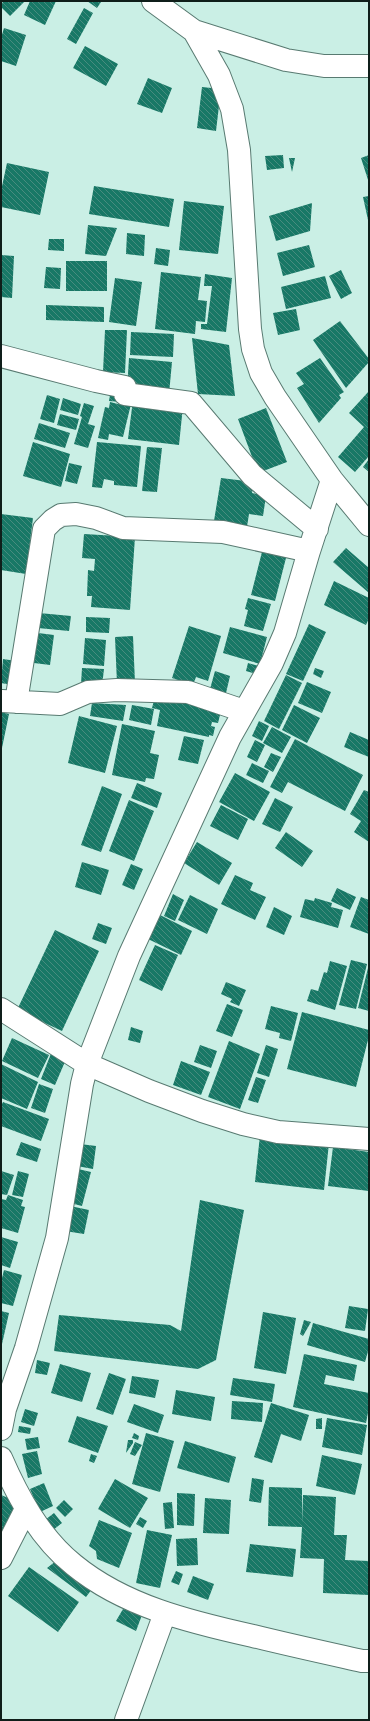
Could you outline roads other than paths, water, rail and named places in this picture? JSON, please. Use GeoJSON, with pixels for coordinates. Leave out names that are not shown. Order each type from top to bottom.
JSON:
{"type":"FeatureCollection","features":[{"type":"Feature","properties":{"kind":"street"},"geometry":{"type":"LineString","coordinates":[[153,1],[194,31],[286,60],[324,66],[369,66]]}},
{"type":"Feature","properties":{"kind":"street"},"geometry":{"type":"LineString","coordinates":[[194,31],[219,75],[232,109],[238,143],[250,329],[253,349],[261,373],[275,397],[332,480],[369,525]]}},
{"type":"Feature","properties":{"kind":"street"},"geometry":{"type":"LineString","coordinates":[[1,356],[96,382],[125,387],[125,394],[190,403],[252,474],[317,529]]}},
{"type":"Feature","properties":{"kind":"street"},"geometry":{"type":"LineString","coordinates":[[1,1429],[5,1409],[26,1348],[57,1238],[82,1084],[88,1064],[129,956],[227,744],[272,662],[285,632],[308,551],[317,529],[332,480]]}},
{"type":"Feature","properties":{"kind":"street"},"geometry":{"type":"LineString","coordinates":[[244,711],[188,692],[118,690],[88,692],[60,704],[8,701],[44,529],[53,520],[61,515],[76,514],[96,518],[123,528],[223,532],[308,551]]}},
{"type":"Feature","properties":{"kind":"street"},"geometry":{"type":"LineString","coordinates":[[1,1009],[88,1064],[149,1091],[202,1111],[243,1124],[278,1132],[369,1139]]}},
{"type":"Feature","properties":{"kind":"street"},"geometry":{"type":"LineString","coordinates":[[1,1458],[26,1509],[50,1541],[72,1564],[100,1585],[165,1613],[210,1626],[362,1661],[369,1661]]}},
{"type":"Feature","properties":{"kind":"street"},"geometry":{"type":"LineString","coordinates":[[1,1558],[26,1509]]}},
{"type":"Feature","properties":{"kind":"street"},"geometry":{"type":"LineString","coordinates":[[126,1720],[165,1613]]}}]}
